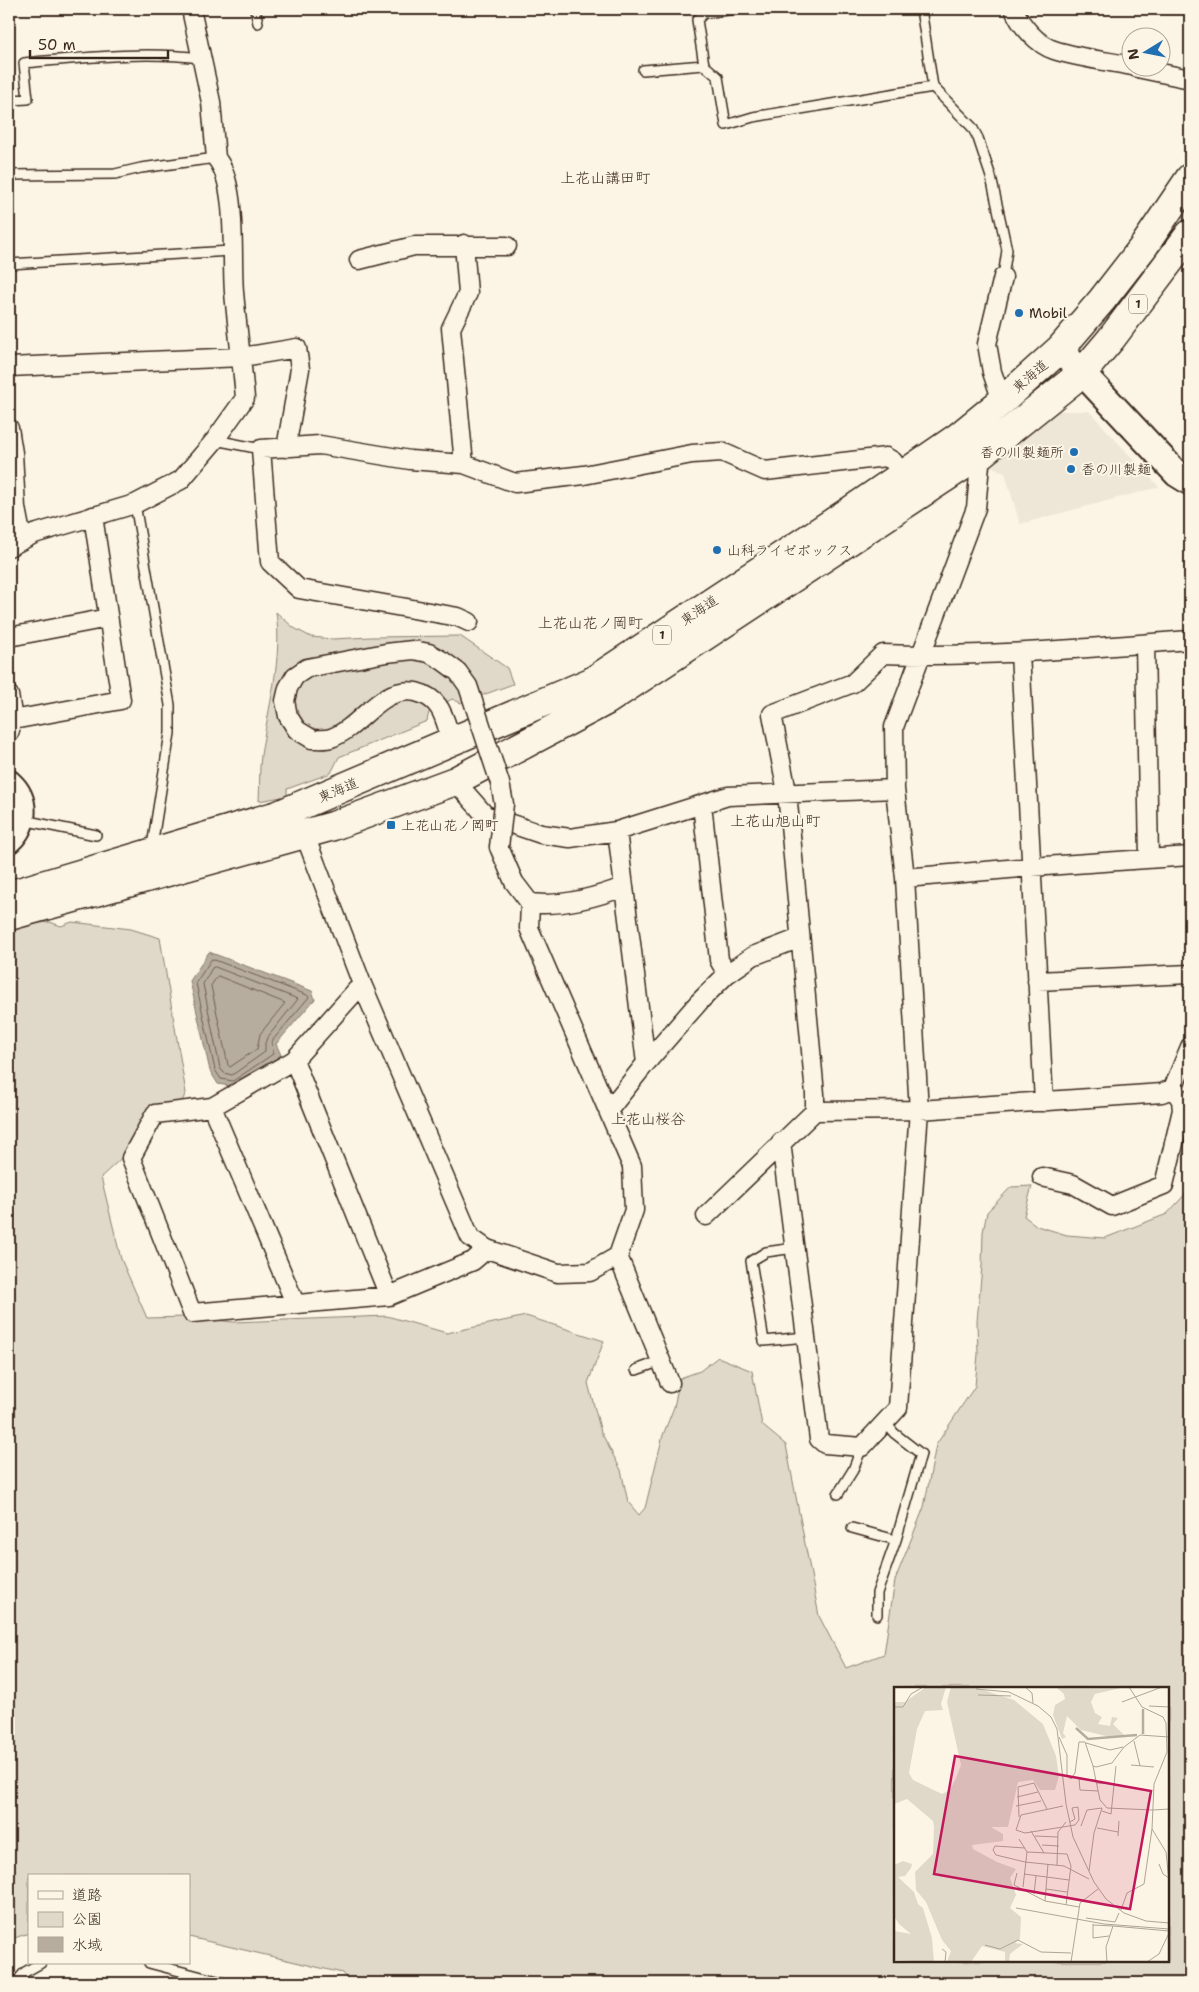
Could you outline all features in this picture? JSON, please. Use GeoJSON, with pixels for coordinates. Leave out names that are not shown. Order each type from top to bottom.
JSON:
{"type":"FeatureCollection","features":[{"type":"Feature","properties":{"kind":"highway","name":"東海道"},"geometry":{"type":"LineString","coordinates":[[9,895],[278,815],[591,682],[958,437],[1002,400],[1060,349],[1102,300],[1144,246],[1190,178]]}},
{"type":"Feature","properties":{"kind":"highway","name":"東海道"},"geometry":{"type":"LineString","coordinates":[[9,916],[333,826],[455,781],[606,701],[981,454],[1082,372],[1111,339],[1190,234]]}},
{"type":"Feature","properties":{"kind":"street"},"geometry":{"type":"LineString","coordinates":[[9,428],[13,453],[16,543],[92,516],[135,504],[181,480],[215,440],[245,398],[231,251],[233,233],[228,188],[222,165],[216,158],[211,102],[192,9]]}},
{"type":"Feature","properties":{"kind":"street"},"geometry":{"type":"LineString","coordinates":[[1014,9],[1016,15],[1032,35],[1053,50],[1122,64]]}},
{"type":"Feature","properties":{"kind":"street"},"geometry":{"type":"LineString","coordinates":[[1172,75],[1190,79]]}},
{"type":"Feature","properties":{"kind":"street"},"geometry":{"type":"LineString","coordinates":[[359,260],[414,246],[464,244],[506,246]]}},
{"type":"Feature","properties":{"kind":"street"},"geometry":{"type":"LineString","coordinates":[[464,244],[468,293],[451,328],[464,464]]}},
{"type":"Feature","properties":{"kind":"street"},"geometry":{"type":"LineString","coordinates":[[1002,400],[992,372],[987,344],[1003,277]]}},
{"type":"Feature","properties":{"kind":"street"},"geometry":{"type":"LineString","coordinates":[[9,368],[242,356],[297,348],[300,369],[286,448]]}},
{"type":"Feature","properties":{"kind":"street"},"geometry":{"type":"LineString","coordinates":[[1060,349],[1176,474],[1190,482]]}},
{"type":"Feature","properties":{"kind":"street"},"geometry":{"type":"LineString","coordinates":[[469,622],[458,617],[299,589],[270,562],[261,449],[320,445],[410,460],[464,464],[515,483],[584,475],[692,454],[722,452],[764,471],[886,457],[893,461],[902,475]]}},
{"type":"Feature","properties":{"kind":"street"},"geometry":{"type":"LineString","coordinates":[[781,1142],[819,1439],[825,1444],[862,1446],[886,1423],[898,1408],[919,1110],[905,878],[895,789],[894,727],[976,508],[981,454]]}},
{"type":"Feature","properties":{"kind":"street"},"geometry":{"type":"LineString","coordinates":[[9,695],[11,727],[121,700],[92,516]]}},
{"type":"Feature","properties":{"kind":"street"},"geometry":{"type":"LineString","coordinates":[[9,636],[108,618]]}},
{"type":"Feature","properties":{"kind":"street"},"geometry":{"type":"LineString","coordinates":[[815,1111],[816,1094],[787,792],[772,714],[853,683],[883,654],[921,656],[1020,652],[1190,640]]}},
{"type":"Feature","properties":{"kind":"street"},"geometry":{"type":"LineString","coordinates":[[1145,644],[1149,858]]}},
{"type":"Feature","properties":{"kind":"street"},"geometry":{"type":"LineString","coordinates":[[304,834],[362,984],[470,1237],[487,1249],[558,1273],[590,1272],[618,1256],[634,1210],[632,1166],[528,928],[530,903],[514,882],[499,847],[504,804],[500,783],[468,686],[458,672],[443,661],[429,653],[413,650],[386,652],[307,668],[295,676],[288,688],[285,701],[288,716],[297,730],[312,739],[330,739],[349,728],[378,702],[396,692],[409,691],[424,694],[438,706],[452,742]]}},
{"type":"Feature","properties":{"kind":"street"},"geometry":{"type":"LineString","coordinates":[[1020,652],[1044,1102]]}},
{"type":"Feature","properties":{"kind":"street"},"geometry":{"type":"LineString","coordinates":[[455,781],[486,815],[533,832],[570,838],[617,831],[728,796],[787,792],[895,789]]}},
{"type":"Feature","properties":{"kind":"street"},"geometry":{"type":"LineString","coordinates":[[9,784],[21,800],[22,820],[9,840]]}},
{"type":"Feature","properties":{"kind":"street"},"geometry":{"type":"LineString","coordinates":[[702,804],[719,960],[727,974]]}},
{"type":"Feature","properties":{"kind":"street"},"geometry":{"type":"LineString","coordinates":[[617,831],[646,1063]]}},
{"type":"Feature","properties":{"kind":"street"},"geometry":{"type":"LineString","coordinates":[[905,878],[1190,856]]}},
{"type":"Feature","properties":{"kind":"street"},"geometry":{"type":"LineString","coordinates":[[530,903],[546,905],[597,897],[623,887]]}},
{"type":"Feature","properties":{"kind":"street"},"geometry":{"type":"LineString","coordinates":[[608,1111],[698,1002],[727,974],[753,956],[800,938]]}},
{"type":"Feature","properties":{"kind":"street"},"geometry":{"type":"LineString","coordinates":[[1037,981],[1190,974]]}},
{"type":"Feature","properties":{"kind":"street"},"geometry":{"type":"LineString","coordinates":[[362,984],[294,1060],[212,1107],[155,1114],[131,1158],[192,1314],[388,1296],[473,1261],[487,1249]]}},
{"type":"Feature","properties":{"kind":"street"},"geometry":{"type":"LineString","coordinates":[[706,1216],[815,1111],[919,1110],[1162,1093],[1173,1088],[1190,1047]]}},
{"type":"Feature","properties":{"kind":"street"},"geometry":{"type":"LineString","coordinates":[[294,1060],[388,1296]]}},
{"type":"Feature","properties":{"kind":"street"},"geometry":{"type":"LineString","coordinates":[[1042,1177],[1073,1184],[1112,1206],[1164,1185],[1182,1110],[1181,1100],[1173,1088]]}},
{"type":"Feature","properties":{"kind":"street"},"geometry":{"type":"LineString","coordinates":[[212,1107],[295,1304]]}},
{"type":"Feature","properties":{"kind":"street"},"geometry":{"type":"LineString","coordinates":[[618,1256],[670,1383]]}},
{"type":"Feature","properties":{"kind":"lane"},"geometry":{"type":"LineString","coordinates":[[256,9],[258,23]]}},
{"type":"Feature","properties":{"kind":"lane"},"geometry":{"type":"LineString","coordinates":[[736,9],[704,11],[697,20],[704,64],[718,77],[726,125],[753,117],[933,87]]}},
{"type":"Feature","properties":{"kind":"lane"},"geometry":{"type":"LineString","coordinates":[[921,9],[933,87],[972,127],[992,177],[1007,250],[1003,277]]}},
{"type":"Feature","properties":{"kind":"lane"},"geometry":{"type":"LineString","coordinates":[[9,100],[28,99],[24,63],[130,55],[178,55],[201,58]]}},
{"type":"Feature","properties":{"kind":"lane"},"geometry":{"type":"LineString","coordinates":[[643,70],[704,64]]}},
{"type":"Feature","properties":{"kind":"lane"},"geometry":{"type":"LineString","coordinates":[[9,175],[115,174],[141,168],[216,158]]}},
{"type":"Feature","properties":{"kind":"lane"},"geometry":{"type":"LineString","coordinates":[[9,264],[231,251]]}},
{"type":"Feature","properties":{"kind":"lane"},"geometry":{"type":"LineString","coordinates":[[215,440],[261,449]]}},
{"type":"Feature","properties":{"kind":"lane"},"geometry":{"type":"LineString","coordinates":[[135,504],[170,706],[170,733],[153,840],[154,853]]}},
{"type":"Feature","properties":{"kind":"lane"},"geometry":{"type":"LineString","coordinates":[[22,820],[96,835]]}},
{"type":"Feature","properties":{"kind":"lane"},"geometry":{"type":"LineString","coordinates":[[794,1248],[766,1252],[751,1262],[764,1341],[806,1337]]}},
{"type":"Feature","properties":{"kind":"lane"},"geometry":{"type":"LineString","coordinates":[[636,1370],[661,1361]]}},
{"type":"Feature","properties":{"kind":"lane"},"geometry":{"type":"LineString","coordinates":[[877,1615],[877,1593],[896,1540],[921,1454],[894,1433],[886,1423]]}},
{"type":"Feature","properties":{"kind":"lane"},"geometry":{"type":"LineString","coordinates":[[838,1494],[853,1470],[862,1446]]}},
{"type":"Feature","properties":{"kind":"lane"},"geometry":{"type":"LineString","coordinates":[[852,1528],[896,1540]]}},
{"type":"Feature","properties":{"kind":"lane"},"geometry":{"type":"LineString","coordinates":[[15,1983],[25,1972],[39,1964]]}},
{"type":"Feature","properties":{"kind":"lane"},"geometry":{"type":"LineString","coordinates":[[153,1964],[225,1983]]}},
{"type":"Feature","properties":{"kind":"shaded area","name":"香の川製麺"},"geometry":{"type":"Polygon","coordinates":[[[1057,411],[1089,411],[1159,487],[1020,524],[1005,473],[991,466],[1057,411]]]}},
{"type":"Feature","properties":{"kind":"green space"},"geometry":{"type":"Polygon","coordinates":[[[1190,198],[1190,215],[1187,221],[1137,291],[1131,286],[1160,248],[1190,198]]]}},
{"type":"Feature","properties":{"kind":"green space"},"geometry":{"type":"Polygon","coordinates":[[[276,612],[294,628],[311,637],[333,639],[460,636],[507,668],[513,684],[461,703],[452,699],[429,712],[427,721],[339,757],[331,773],[287,789],[287,796],[259,801],[261,755],[274,684],[278,648],[276,612]]]}},
{"type":"Feature","properties":{"kind":"green space"},"geometry":{"type":"Polygon","coordinates":[[[50,922],[61,926],[72,922],[131,929],[160,938],[186,1093],[181,1103],[101,1177],[121,1259],[147,1318],[186,1317],[234,1322],[387,1316],[447,1333],[526,1316],[604,1341],[588,1383],[601,1432],[621,1470],[628,1502],[639,1515],[645,1508],[663,1435],[674,1407],[680,1378],[700,1371],[718,1357],[752,1371],[762,1425],[786,1445],[819,1616],[846,1668],[884,1654],[895,1580],[924,1507],[936,1445],[975,1386],[983,1232],[987,1212],[1011,1187],[1032,1186],[1024,1216],[1037,1226],[1067,1235],[1105,1238],[1167,1214],[1190,1189],[1190,1983],[350,1983],[342,1973],[190,1937],[190,1874],[28,1874],[28,1933],[9,1940],[9,928],[15,925],[50,922]]]}},
{"type":"Feature","properties":{"kind":"water"},"geometry":{"type":"Polygon","coordinates":[[[209,952],[312,991],[315,999],[276,1044],[281,1055],[235,1087],[218,1084],[210,1071],[190,981],[209,952]]]}},
{"type":"Feature","properties":{"kind":"place","name":"Mobil"},"geometry":{"type":"Point","coordinates":[1019,313]}},
{"type":"Feature","properties":{"kind":"place","name":"香の川製麺所"},"geometry":{"type":"Point","coordinates":[1074,452]}},
{"type":"Feature","properties":{"kind":"place","name":"香の川製麺"},"geometry":{"type":"Point","coordinates":[1071,469]}},
{"type":"Feature","properties":{"kind":"place","name":"山科ライゼボックス"},"geometry":{"type":"Point","coordinates":[717,550]}},
{"type":"Feature","properties":{"kind":"place","name":"上花山花ノ岡町"},"geometry":{"type":"Point","coordinates":[391,825]}},
{"type":"Feature","properties":{"kind":"district","name":"上花山講田町"},"geometry":{"type":"Point","coordinates":[605,178]}},
{"type":"Feature","properties":{"kind":"district","name":"上花山花ノ岡町"},"geometry":{"type":"Point","coordinates":[590,623]}},
{"type":"Feature","properties":{"kind":"district","name":"上花山旭山町"},"geometry":{"type":"Point","coordinates":[775,821]}},
{"type":"Feature","properties":{"kind":"district","name":"上花山桜谷"},"geometry":{"type":"Point","coordinates":[648,1119]}}]}
